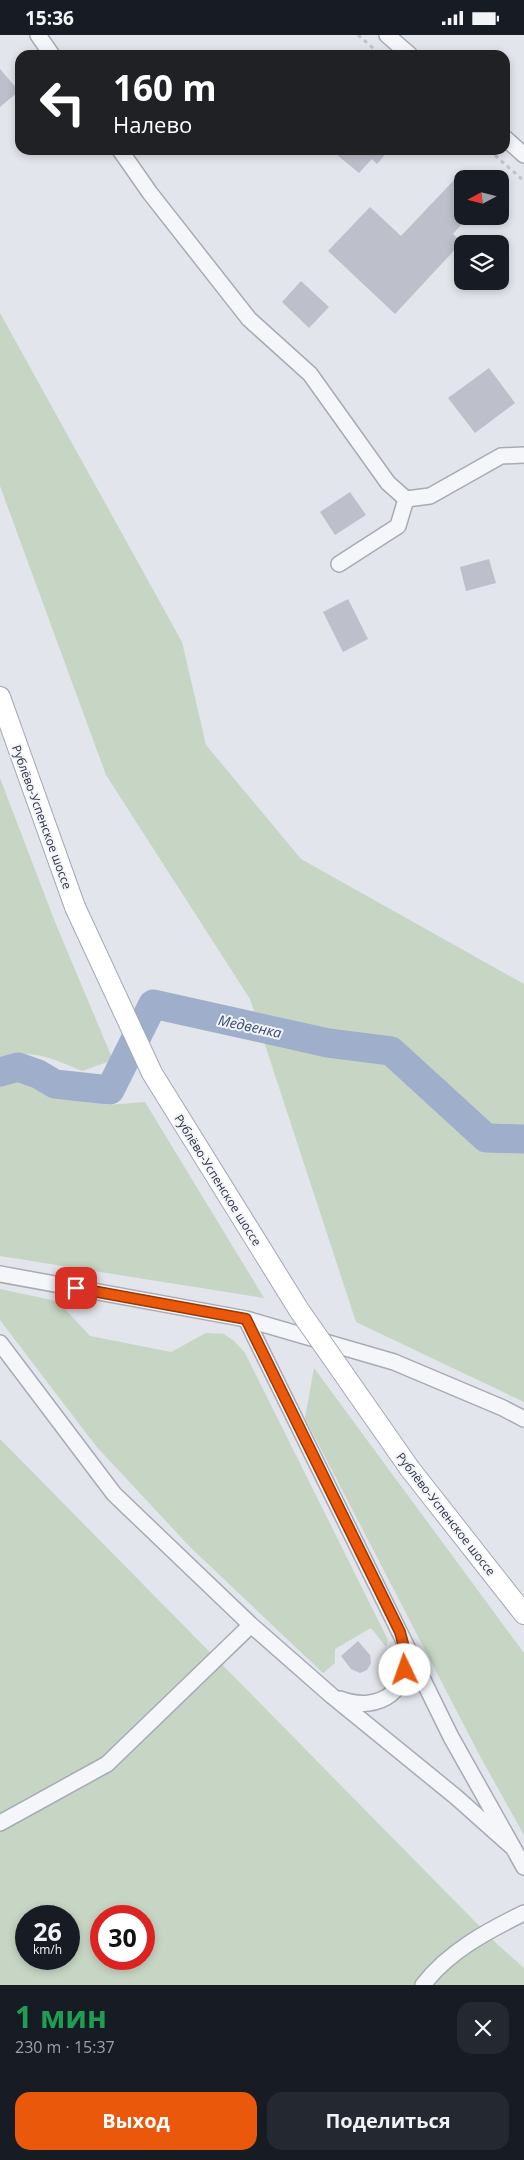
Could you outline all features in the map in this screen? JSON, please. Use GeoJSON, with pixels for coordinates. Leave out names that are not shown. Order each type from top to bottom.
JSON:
{"type":"FeatureCollection","features":[{"type":"Feature","properties":{"kind":"main road","name":"Рублёво-Успенское шоссе"},"geometry":{"type":"LineString","coordinates":[[0,697],[75,907],[152,1073],[299,1310],[410,1469],[524,1614]]}},
{"type":"Feature","properties":{"kind":"street"},"geometry":{"type":"LineString","coordinates":[[38,35],[48,50]]}},
{"type":"Feature","properties":{"kind":"street"},"geometry":{"type":"LineString","coordinates":[[387,35],[404,50]]}},
{"type":"Feature","properties":{"kind":"street"},"geometry":{"type":"LineString","coordinates":[[510,142],[524,155]]}},
{"type":"Feature","properties":{"kind":"street"},"geometry":{"type":"LineString","coordinates":[[123,155],[150,193],[249,319],[310,374],[388,483],[406,499],[430,496],[501,456],[524,455]]}},
{"type":"Feature","properties":{"kind":"street"},"geometry":{"type":"LineString","coordinates":[[339,565],[398,527],[406,499]]}},
{"type":"Feature","properties":{"kind":"street"},"geometry":{"type":"LineString","coordinates":[[0,1274],[246,1319],[394,1362],[503,1408],[524,1419]]}},
{"type":"Feature","properties":{"kind":"street"},"geometry":{"type":"LineString","coordinates":[[246,1319],[451,1737],[524,1867]]}},
{"type":"Feature","properties":{"kind":"street"},"geometry":{"type":"LineString","coordinates":[[0,1343],[114,1494],[250,1625],[332,1696],[456,1797],[511,1846]]}},
{"type":"Feature","properties":{"kind":"street"},"geometry":{"type":"LineString","coordinates":[[0,1823],[107,1764],[250,1625]]}},
{"type":"Feature","properties":{"kind":"street"},"geometry":{"type":"LineString","coordinates":[[332,1696],[350,1703],[368,1705],[392,1694],[400,1684],[405,1670],[406,1655],[400,1632]]}},
{"type":"Feature","properties":{"kind":"street"},"geometry":{"type":"LineString","coordinates":[[423,1985],[461,1949],[524,1913]]}},
{"type":"Feature","properties":{"kind":"path"},"geometry":{"type":"LineString","coordinates":[[358,35],[374,50]]}},
{"type":"Feature","properties":{"kind":"path"},"geometry":{"type":"LineString","coordinates":[[495,155],[524,181]]}},
{"type":"Feature","properties":{"kind":"green space"},"geometry":{"type":"Polygon","coordinates":[[[0,313],[182,642],[206,745],[301,859],[524,984],[524,1402],[356,1322],[250,999],[106,775],[0,486],[0,313]]]}},
{"type":"Feature","properties":{"kind":"green space"},"geometry":{"type":"Polygon","coordinates":[[[0,778],[55,922],[113,1060],[82,1071],[52,1059],[31,1054],[10,1055],[0,1058],[0,778]]]}},
{"type":"Feature","properties":{"kind":"green space"},"geometry":{"type":"Polygon","coordinates":[[[9,1076],[107,1105],[145,1102],[264,1298],[0,1256],[0,1081],[9,1076]]]}},
{"type":"Feature","properties":{"kind":"green space"},"geometry":{"type":"Polygon","coordinates":[[[0,1289],[61,1302],[90,1336],[171,1352],[206,1333],[224,1334],[234,1341],[245,1353],[388,1640],[386,1647],[371,1628],[335,1649],[335,1663],[323,1673],[190,1547],[96,1446],[0,1320],[0,1289]]]}},
{"type":"Feature","properties":{"kind":"green space"},"geometry":{"type":"Polygon","coordinates":[[[314,1368],[524,1653],[524,1835],[481,1758],[305,1418],[314,1368]]]}},
{"type":"Feature","properties":{"kind":"green space"},"geometry":{"type":"Polygon","coordinates":[[[0,1439],[498,1945],[524,1968],[524,1985],[0,1985],[0,1439]]]}},
{"type":"Feature","properties":{"kind":"building"},"geometry":{"type":"Polygon","coordinates":[[[0,69],[15,86],[15,94],[0,107],[0,69]]]}},
{"type":"Feature","properties":{"kind":"building"},"geometry":{"type":"Polygon","coordinates":[[[337,155],[385,155],[377,164],[372,159],[359,173],[337,155]]]}},
{"type":"Feature","properties":{"kind":"building"},"geometry":{"type":"Polygon","coordinates":[[[454,180],[454,225],[461,225],[453,234],[454,251],[395,314],[328,251],[370,207],[401,236],[454,180]]]}},
{"type":"Feature","properties":{"kind":"building"},"geometry":{"type":"Polygon","coordinates":[[[301,281],[329,307],[309,328],[282,302],[301,281]]]}},
{"type":"Feature","properties":{"kind":"building"},"geometry":{"type":"Polygon","coordinates":[[[489,368],[515,403],[475,433],[448,398],[489,368]]]}},
{"type":"Feature","properties":{"kind":"building"},"geometry":{"type":"Polygon","coordinates":[[[350,492],[366,515],[335,535],[320,512],[350,492]]]}},
{"type":"Feature","properties":{"kind":"building"},"geometry":{"type":"Polygon","coordinates":[[[489,559],[496,583],[466,591],[460,567],[489,559]]]}},
{"type":"Feature","properties":{"kind":"building"},"geometry":{"type":"Polygon","coordinates":[[[348,599],[368,639],[343,652],[323,612],[348,599]]]}},
{"type":"Feature","properties":{"kind":"building"},"geometry":{"type":"Polygon","coordinates":[[[358,1641],[370,1655],[371,1663],[367,1670],[360,1673],[351,1669],[341,1656],[358,1641]]]}},
{"type":"Feature","properties":{"kind":"waterway","name":"Медвенка"},"geometry":{"type":"LineString","coordinates":[[0,1072],[18,1067],[38,1074],[55,1084],[110,1090],[153,1004],[328,1043],[391,1051],[486,1138],[524,1139]]}},
{"type":"Feature","properties":{"kind":"route"},"geometry":{"type":"LineString","coordinates":[[76,1288],[246,1319],[400,1632],[406,1655],[405,1670]]}}]}
